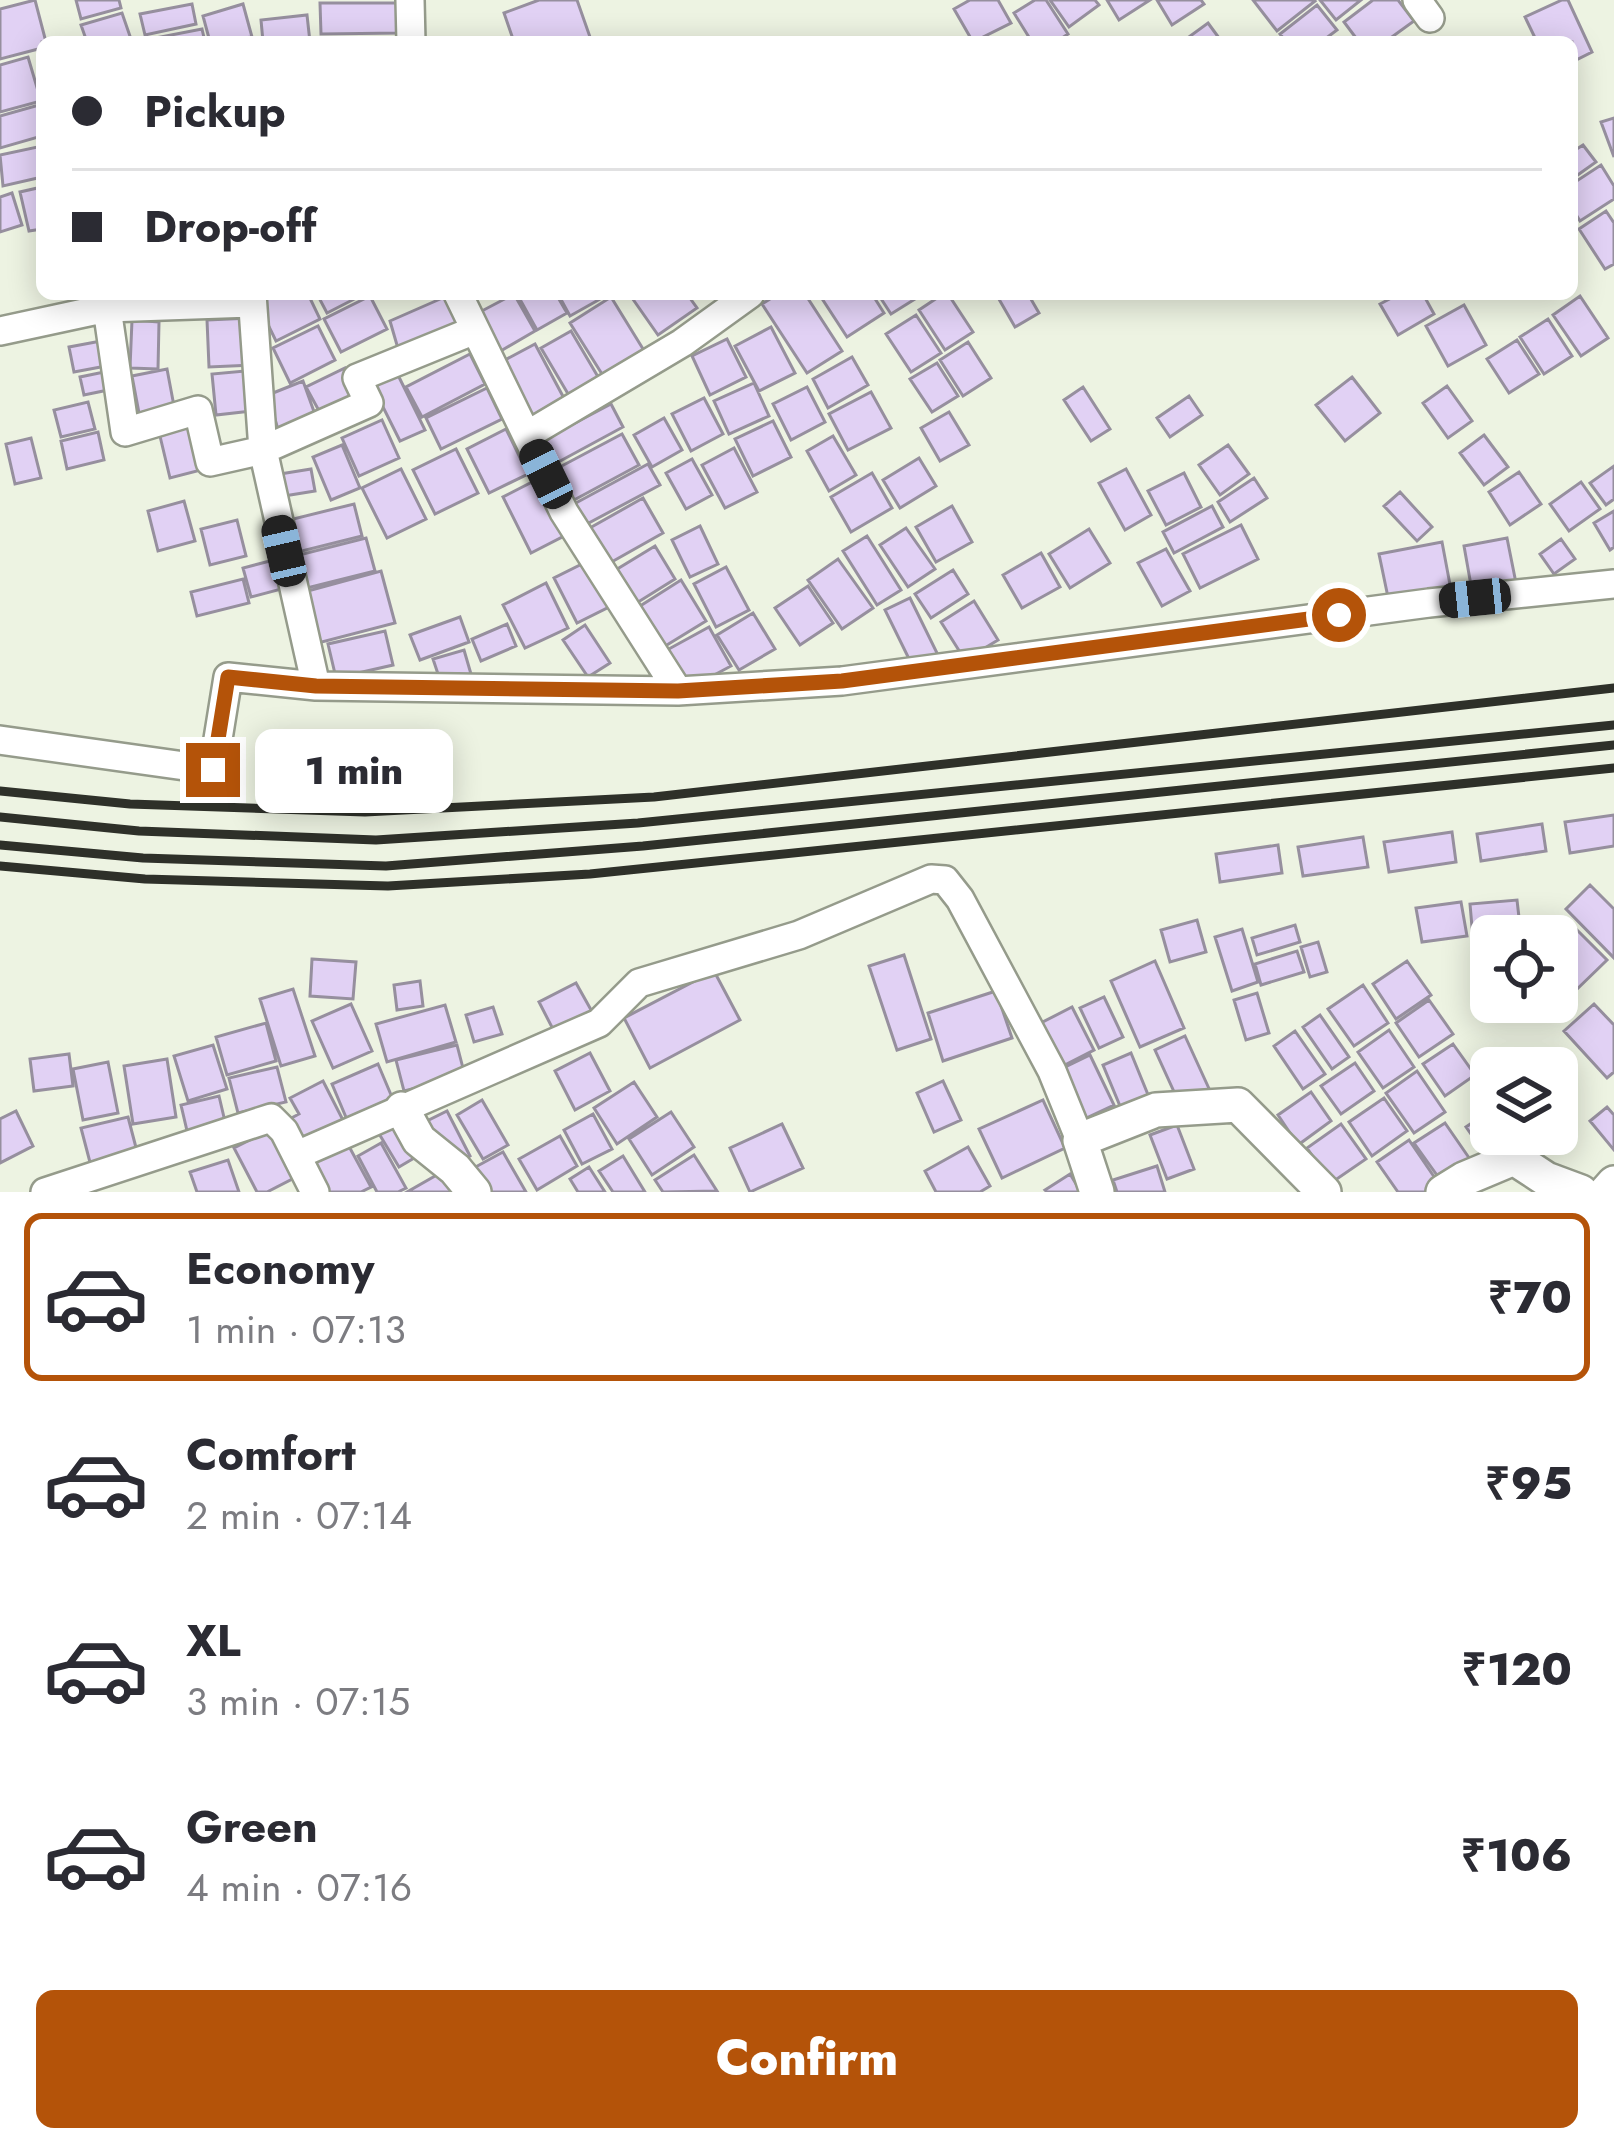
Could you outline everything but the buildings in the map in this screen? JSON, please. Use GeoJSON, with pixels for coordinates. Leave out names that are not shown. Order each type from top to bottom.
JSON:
{"type":"FeatureCollection","features":[{"type":"Feature","properties":{"kind":"street"},"geometry":{"type":"LineString","coordinates":[[410,0],[412,36]]}},
{"type":"Feature","properties":{"kind":"street"},"geometry":{"type":"LineString","coordinates":[[0,331],[106,308],[235,300]]}},
{"type":"Feature","properties":{"kind":"street"},"geometry":{"type":"LineString","coordinates":[[251,300],[263,450],[316,686]]}},
{"type":"Feature","properties":{"kind":"street"},"geometry":{"type":"LineString","coordinates":[[461,300],[564,512],[678,691]]}},
{"type":"Feature","properties":{"kind":"street"},"geometry":{"type":"LineString","coordinates":[[527,435],[682,343],[742,300]]}},
{"type":"Feature","properties":{"kind":"street"},"geometry":{"type":"LineString","coordinates":[[106,308],[124,432],[199,410],[210,462],[263,450],[369,403],[357,378],[476,331]]}},
{"type":"Feature","properties":{"kind":"street"},"geometry":{"type":"LineString","coordinates":[[0,740],[213,770],[228,677],[316,686],[678,691],[842,681],[1429,603],[1614,584]]}},
{"type":"Feature","properties":{"kind":"street"},"geometry":{"type":"LineString","coordinates":[[297,1155],[599,1023],[639,983],[799,935],[931,879],[945,880],[960,898],[1052,1071],[1097,1192]]}},
{"type":"Feature","properties":{"kind":"street"},"geometry":{"type":"LineString","coordinates":[[1080,1140],[1156,1110],[1238,1105],[1324,1192]]}},
{"type":"Feature","properties":{"kind":"street"},"geometry":{"type":"LineString","coordinates":[[402,1109],[419,1140],[455,1169],[474,1192]]}},
{"type":"Feature","properties":{"kind":"street"},"geometry":{"type":"LineString","coordinates":[[45,1192],[271,1118],[284,1131],[315,1192]]}},
{"type":"Feature","properties":{"kind":"street"},"geometry":{"type":"LineString","coordinates":[[1443,1192],[1514,1158],[1546,1179],[1581,1192]]}},
{"type":"Feature","properties":{"kind":"street"},"geometry":{"type":"LineString","coordinates":[[1606,1192],[1614,1183]]}},
{"type":"Feature","properties":{"kind":"railway"},"geometry":{"type":"LineString","coordinates":[[0,791],[130,804],[365,812],[654,797],[1614,688]]}},
{"type":"Feature","properties":{"kind":"railway"},"geometry":{"type":"LineString","coordinates":[[0,817],[139,831],[376,840],[638,823],[1614,725]]}},
{"type":"Feature","properties":{"kind":"railway"},"geometry":{"type":"LineString","coordinates":[[0,845],[143,858],[386,866],[643,846],[1614,745]]}},
{"type":"Feature","properties":{"kind":"railway"},"geometry":{"type":"LineString","coordinates":[[0,866],[145,879],[388,886],[590,874],[1614,768]]}},
{"type":"Feature","properties":{"kind":"route"},"geometry":{"type":"LineString","coordinates":[[213,770],[228,677],[316,686],[678,691],[842,681],[1339,615]]}}]}
